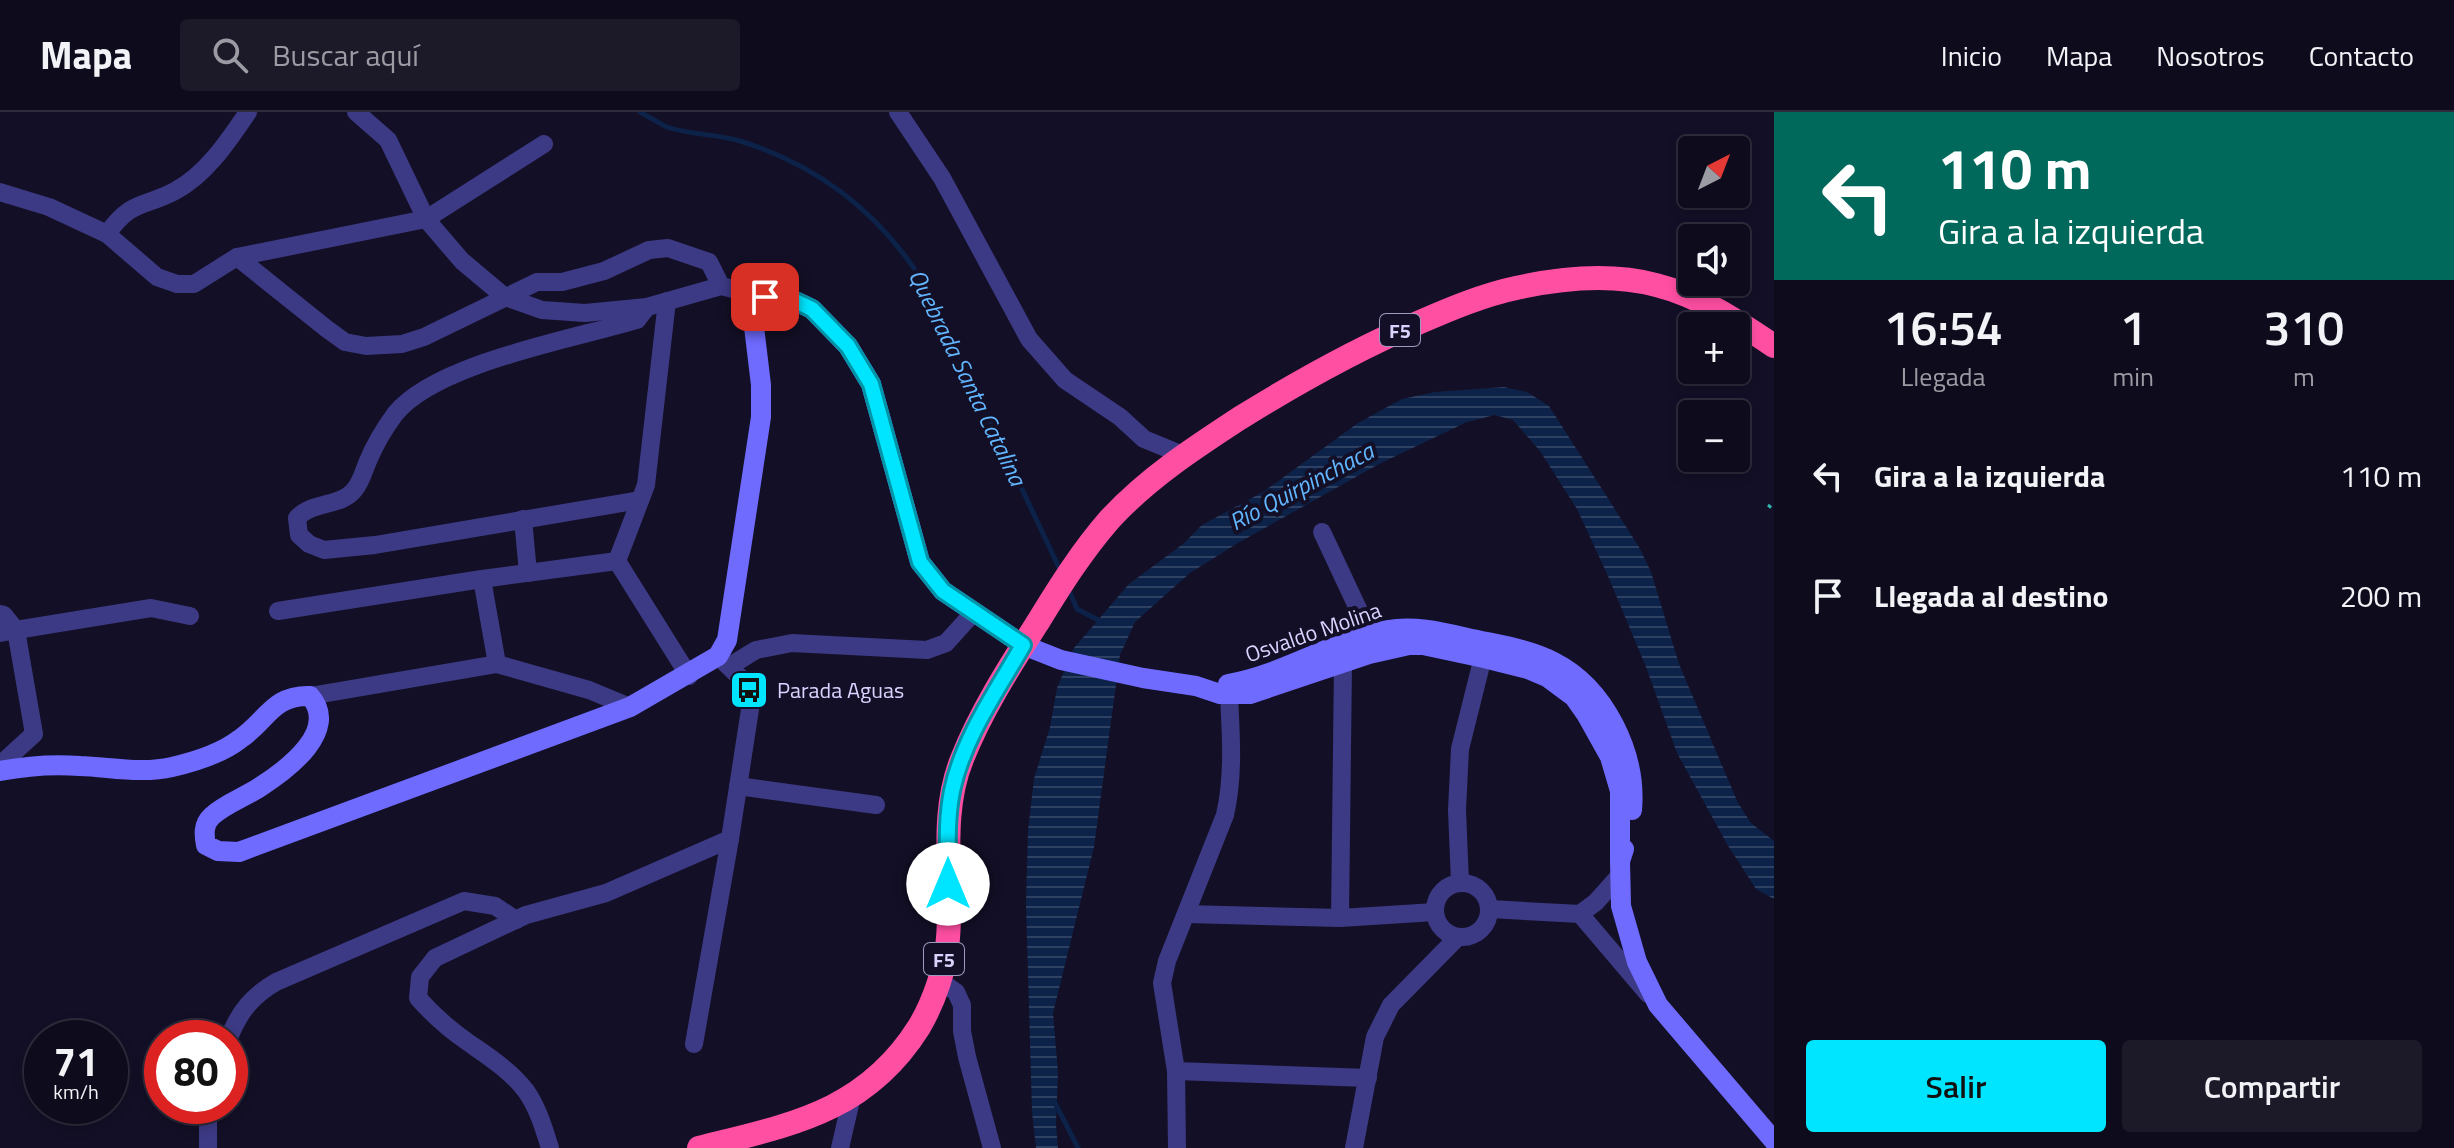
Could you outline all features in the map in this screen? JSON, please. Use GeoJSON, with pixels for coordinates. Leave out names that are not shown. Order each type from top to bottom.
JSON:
{"type":"FeatureCollection","features":[{"type":"Feature","properties":{"kind":"highway","name":"F5"},"geometry":{"type":"LineString","coordinates":[[699,1148],[783,1127],[826,1112],[875,1078],[920,1025],[939,980],[948,941],[948,827],[952,791],[974,731],[1023,645],[1078,559],[1112,518],[1151,480],[1183,455],[1287,389],[1347,356],[1448,310],[1512,288],[1568,278],[1655,284],[1727,314],[1774,346]]}},
{"type":"Feature","properties":{"kind":"street"},"geometry":{"type":"LineString","coordinates":[[107,234],[119,217],[142,202],[176,191],[207,166],[229,141],[248,112]]}},
{"type":"Feature","properties":{"kind":"street"},"geometry":{"type":"LineString","coordinates":[[898,112],[942,178],[1029,339],[1065,380],[1120,417],[1144,439],[1183,455]]}},
{"type":"Feature","properties":{"kind":"street"},"geometry":{"type":"LineString","coordinates":[[365,114],[388,140],[426,219],[462,261],[505,297],[542,310],[585,313],[647,307],[721,286],[765,297],[787,297],[812,309],[848,346],[871,384],[920,562],[943,591],[1023,645],[1061,660],[1196,686],[1229,696],[1250,694],[1338,656],[1340,918]]}},
{"type":"Feature","properties":{"kind":"street"},"geometry":{"type":"LineString","coordinates":[[0,192],[49,207],[107,234],[157,277],[177,284],[194,284],[237,257],[426,219],[544,144]]}},
{"type":"Feature","properties":{"kind":"street"},"geometry":{"type":"LineString","coordinates":[[237,257],[345,342],[366,346],[402,344],[424,337],[537,282],[562,282],[604,271],[649,250],[668,248],[709,262],[721,286]]}},
{"type":"Feature","properties":{"kind":"street"},"geometry":{"type":"LineString","coordinates":[[724,661],[761,417],[761,385],[752,310],[765,297]]}},
{"type":"Feature","properties":{"kind":"street"},"geometry":{"type":"LineString","coordinates":[[617,561],[646,485],[667,301]]}},
{"type":"Feature","properties":{"kind":"street"},"geometry":{"type":"LineString","coordinates":[[640,500],[375,545],[324,550],[309,544],[299,535],[297,518],[303,511],[340,500],[355,490],[376,442],[397,412],[439,382],[482,363],[637,320],[647,307]]}},
{"type":"Feature","properties":{"kind":"street"},"geometry":{"type":"LineString","coordinates":[[523,519],[528,573]]}},
{"type":"Feature","properties":{"kind":"street"},"geometry":{"type":"LineString","coordinates":[[1322,532],[1360,613],[1365,646]]}},
{"type":"Feature","properties":{"kind":"street"},"geometry":{"type":"LineString","coordinates":[[617,561],[689,676]]}},
{"type":"Feature","properties":{"kind":"street"},"geometry":{"type":"LineString","coordinates":[[278,611],[617,561]]}},
{"type":"Feature","properties":{"kind":"street"},"geometry":{"type":"LineString","coordinates":[[482,579],[497,664]]}},
{"type":"Feature","properties":{"kind":"street"},"geometry":{"type":"LineString","coordinates":[[8,631],[151,608],[190,616]]}},
{"type":"Feature","properties":{"kind":"street"},"geometry":{"type":"LineString","coordinates":[[310,696],[319,706],[320,717],[315,735],[293,762],[261,787],[210,817],[204,830],[206,845],[218,851],[239,852],[630,707],[689,676],[756,650],[792,643],[927,650],[946,643],[974,612]]}},
{"type":"Feature","properties":{"kind":"street"},"geometry":{"type":"LineString","coordinates":[[0,614],[4,615],[34,734],[0,768]]}},
{"type":"Feature","properties":{"kind":"street","name":"Osvaldo Molina"},"geometry":{"type":"LineString","coordinates":[[1196,686],[1245,682],[1365,646],[1380,631],[1407,628],[1445,633],[1485,650],[1534,654],[1562,667],[1589,690],[1611,721],[1626,752],[1633,791],[1630,826],[1620,868],[1621,906],[1637,962],[1658,1005],[1774,1141]]}},
{"type":"Feature","properties":{"kind":"street"},"geometry":{"type":"LineString","coordinates":[[1460,883],[1457,810],[1460,749],[1485,650]]}},
{"type":"Feature","properties":{"kind":"street"},"geometry":{"type":"LineString","coordinates":[[694,1044],[753,690],[724,661]]}},
{"type":"Feature","properties":{"kind":"street"},"geometry":{"type":"LineString","coordinates":[[0,768],[77,766],[133,770],[171,767],[213,754],[241,739],[272,707],[293,695],[310,696],[497,664],[589,690],[630,707]]}},
{"type":"Feature","properties":{"kind":"street"},"geometry":{"type":"LineString","coordinates":[[1177,1148],[1176,1071],[1162,983],[1167,961],[1225,815],[1232,744],[1229,696]]}},
{"type":"Feature","properties":{"kind":"street"},"geometry":{"type":"LineString","coordinates":[[738,786],[876,805]]}},
{"type":"Feature","properties":{"kind":"street"},"geometry":{"type":"LineString","coordinates":[[550,1148],[541,1120],[526,1091],[498,1062],[455,1032],[418,998],[420,977],[435,958],[516,920],[606,893],[730,839]]}},
{"type":"Feature","properties":{"kind":"street"},"geometry":{"type":"LineString","coordinates":[[1490,909],[1580,914],[1596,902],[1620,868]]}},
{"type":"Feature","properties":{"kind":"street"},"geometry":{"type":"LineString","coordinates":[[1354,1148],[1375,1037],[1391,1005],[1457,938],[1474,936],[1486,925],[1490,909],[1483,893],[1477,887],[1460,883],[1445,889],[1439,896],[1435,912],[1442,928],[1457,938]]}},
{"type":"Feature","properties":{"kind":"street"},"geometry":{"type":"LineString","coordinates":[[236,1020],[257,994],[276,982],[464,901],[495,906],[516,920]]}},
{"type":"Feature","properties":{"kind":"street"},"geometry":{"type":"LineString","coordinates":[[1186,914],[1340,918],[1435,912]]}},
{"type":"Feature","properties":{"kind":"street"},"geometry":{"type":"LineString","coordinates":[[1580,914],[1658,1005]]}},
{"type":"Feature","properties":{"kind":"street"},"geometry":{"type":"LineString","coordinates":[[939,980],[956,992],[962,1005],[962,1031],[967,1057],[992,1148]]}},
{"type":"Feature","properties":{"kind":"street"},"geometry":{"type":"LineString","coordinates":[[1176,1071],[1368,1078]]}},
{"type":"Feature","properties":{"kind":"street"},"geometry":{"type":"LineString","coordinates":[[840,1148],[852,1096]]}},
{"type":"Feature","properties":{"kind":"street"},"geometry":{"type":"LineString","coordinates":[[208,1124],[208,1148]]}},
{"type":"Feature","properties":{"kind":"path"},"geometry":{"type":"LineString","coordinates":[[1768,505],[1774,510]]}},
{"type":"Feature","properties":{"kind":"water","name":"Río Quirpinchaca"},"geometry":{"type":"Polygon","coordinates":[[[1504,387],[1527,392],[1549,406],[1639,547],[1651,572],[1679,664],[1738,803],[1751,823],[1774,841],[1774,899],[1756,889],[1727,844],[1677,753],[1608,576],[1577,509],[1540,451],[1513,420],[1495,415],[1467,422],[1379,464],[1238,543],[1190,573],[1135,622],[1120,655],[1094,847],[1053,1013],[1058,1072],[1058,1148],[1036,1148],[1032,1112],[1026,905],[1028,830],[1034,779],[1050,727],[1057,688],[1074,648],[1129,584],[1183,544],[1202,525],[1263,492],[1358,423],[1402,399],[1435,392],[1504,387]]]}},
{"type":"Feature","properties":{"kind":"waterway","name":"Quebrada Santa Catalina"},"geometry":{"type":"LineString","coordinates":[[640,112],[667,127],[740,141],[771,152],[826,181],[873,220],[914,268],[931,295],[1061,572]]}},
{"type":"Feature","properties":{"kind":"waterway","name":"Quebrada Santa Catalina"},"geometry":{"type":"LineString","coordinates":[[1068,588],[1077,609],[1102,622]]}},
{"type":"Feature","properties":{"kind":"waterway"},"geometry":{"type":"LineString","coordinates":[[1055,1103],[1078,1148]]}},
{"type":"Feature","properties":{"kind":"place","name":"Parada Aguas"},"geometry":{"type":"Point","coordinates":[749,690]}},
{"type":"Feature","properties":{"kind":"route"},"geometry":{"type":"LineString","coordinates":[[765,297],[787,297],[812,309],[848,346],[871,384],[920,562],[943,591],[1023,645],[974,731],[960,763],[952,791],[948,827],[948,884]]}}]}
